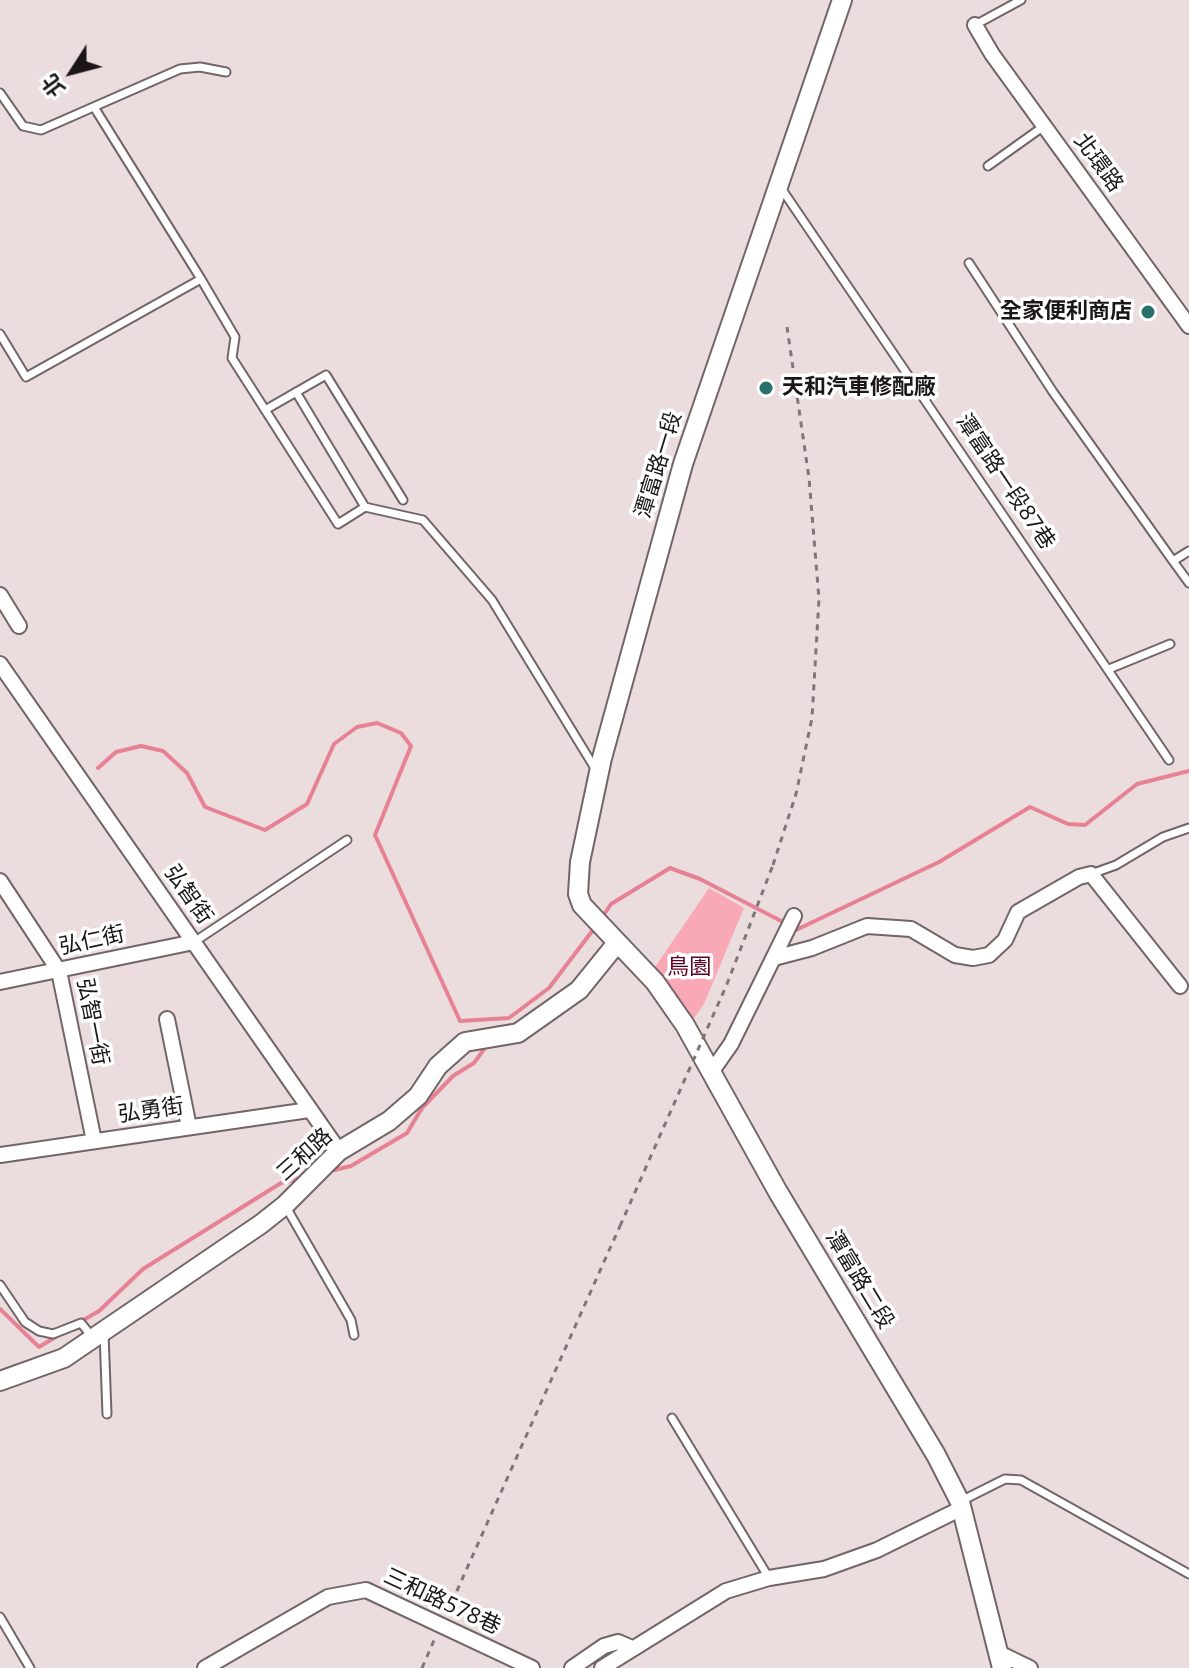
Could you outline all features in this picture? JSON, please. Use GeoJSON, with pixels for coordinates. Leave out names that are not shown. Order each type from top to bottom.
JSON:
{"type":"FeatureCollection","features":[{"type":"Feature","properties":{"kind":"street","name":"潭富路一段"},"geometry":{"type":"LineString","coordinates":[[612,938],[582,905],[577,882],[599,774],[683,464],[781,188],[842,0]]}},
{"type":"Feature","properties":{"kind":"street","name":"北環路"},"geometry":{"type":"LineString","coordinates":[[975,25],[1189,326]]}},
{"type":"Feature","properties":{"kind":"street"},"geometry":{"type":"LineString","coordinates":[[0,595],[19,626]]}},
{"type":"Feature","properties":{"kind":"street","name":"弘智街"},"geometry":{"type":"LineString","coordinates":[[0,664],[339,1151]]}},
{"type":"Feature","properties":{"kind":"street"},"geometry":{"type":"LineString","coordinates":[[0,693],[14,685]]}},
{"type":"Feature","properties":{"kind":"street"},"geometry":{"type":"LineString","coordinates":[[777,951],[812,948],[867,926],[911,929],[955,955],[973,958],[989,955],[1005,940],[1018,912],[1079,877],[1091,874],[1180,986]]}},
{"type":"Feature","properties":{"kind":"street","name":"弘智一街"},"geometry":{"type":"LineString","coordinates":[[0,881],[59,971],[94,1141]]}},
{"type":"Feature","properties":{"kind":"street"},"geometry":{"type":"LineString","coordinates":[[712,1071],[731,1044],[793,918]]}},
{"type":"Feature","properties":{"kind":"street","name":"潭富路二段"},"geometry":{"type":"LineString","coordinates":[[612,938],[655,982],[712,1071],[778,1192],[936,1455],[961,1505],[1001,1660]]}},
{"type":"Feature","properties":{"kind":"street","name":"三和路"},"geometry":{"type":"LineString","coordinates":[[0,1381],[64,1358],[285,1205],[339,1151],[366,1136],[409,1104],[438,1066],[465,1042],[518,1033],[579,990],[612,938]]}},
{"type":"Feature","properties":{"kind":"street","name":"弘仁街"},"geometry":{"type":"LineString","coordinates":[[0,982],[194,942]]}},
{"type":"Feature","properties":{"kind":"street"},"geometry":{"type":"LineString","coordinates":[[167,1019],[189,1127]]}},
{"type":"Feature","properties":{"kind":"street","name":"弘勇街"},"geometry":{"type":"LineString","coordinates":[[0,1155],[309,1110]]}},
{"type":"Feature","properties":{"kind":"street"},"geometry":{"type":"LineString","coordinates":[[602,1668],[726,1591],[769,1578],[824,1569],[877,1550],[961,1505]]}},
{"type":"Feature","properties":{"kind":"street","name":"三和路578巷"},"geometry":{"type":"LineString","coordinates":[[205,1668],[328,1597],[366,1590],[532,1668]]}},
{"type":"Feature","properties":{"kind":"street"},"geometry":{"type":"LineString","coordinates":[[572,1668],[604,1646],[618,1642],[632,1648]]}},
{"type":"Feature","properties":{"kind":"street"},"geometry":{"type":"LineString","coordinates":[[1001,1660],[1030,1668]]}},
{"type":"Feature","properties":{"kind":"lane"},"geometry":{"type":"LineString","coordinates":[[975,25],[1021,0]]}},
{"type":"Feature","properties":{"kind":"lane"},"geometry":{"type":"LineString","coordinates":[[0,93],[23,126],[41,130],[180,69],[200,67],[226,72]]}},
{"type":"Feature","properties":{"kind":"lane"},"geometry":{"type":"LineString","coordinates":[[94,107],[235,337],[232,358],[338,524],[365,507],[423,520],[492,600],[599,774]]}},
{"type":"Feature","properties":{"kind":"lane"},"geometry":{"type":"LineString","coordinates":[[988,166],[1044,126]]}},
{"type":"Feature","properties":{"kind":"lane","name":"潭富路一段87巷"},"geometry":{"type":"LineString","coordinates":[[781,188],[1169,760]]}},
{"type":"Feature","properties":{"kind":"lane"},"geometry":{"type":"LineString","coordinates":[[969,263],[1053,392],[1189,583]]}},
{"type":"Feature","properties":{"kind":"lane"},"geometry":{"type":"LineString","coordinates":[[0,334],[26,377],[201,279]]}},
{"type":"Feature","properties":{"kind":"lane"},"geometry":{"type":"LineString","coordinates":[[265,410],[326,375],[403,500]]}},
{"type":"Feature","properties":{"kind":"lane"},"geometry":{"type":"LineString","coordinates":[[296,392],[365,507]]}},
{"type":"Feature","properties":{"kind":"lane"},"geometry":{"type":"LineString","coordinates":[[1173,561],[1189,551]]}},
{"type":"Feature","properties":{"kind":"lane"},"geometry":{"type":"LineString","coordinates":[[1109,669],[1170,644]]}},
{"type":"Feature","properties":{"kind":"lane"},"geometry":{"type":"LineString","coordinates":[[1091,874],[1116,865],[1163,837],[1189,828]]}},
{"type":"Feature","properties":{"kind":"lane"},"geometry":{"type":"LineString","coordinates":[[194,942],[347,840]]}},
{"type":"Feature","properties":{"kind":"lane"},"geometry":{"type":"LineString","coordinates":[[285,1205],[351,1320],[354,1335]]}},
{"type":"Feature","properties":{"kind":"lane"},"geometry":{"type":"LineString","coordinates":[[0,1285],[25,1322],[39,1331],[53,1334],[81,1323],[99,1335],[107,1414]]}},
{"type":"Feature","properties":{"kind":"lane"},"geometry":{"type":"LineString","coordinates":[[672,1418],[769,1578]]}},
{"type":"Feature","properties":{"kind":"lane"},"geometry":{"type":"LineString","coordinates":[[961,1505],[1005,1479],[1021,1480],[1189,1574]]}},
{"type":"Feature","properties":{"kind":"lane"},"geometry":{"type":"LineString","coordinates":[[0,1617],[30,1668]]}},
{"type":"Feature","properties":{"kind":"path"},"geometry":{"type":"LineString","coordinates":[[422,1668],[727,984],[773,865],[796,794],[812,718],[819,599],[809,478],[787,327]]}},
{"type":"Feature","properties":{"kind":"green space","name":"鳥園"},"geometry":{"type":"Polygon","coordinates":[[[709,888],[744,908],[704,1004],[690,1024],[653,970],[709,888]]]}},
{"type":"Feature","properties":{"kind":"waterway"},"geometry":{"type":"LineString","coordinates":[[98,768],[116,752],[141,746],[163,751],[187,773],[205,807],[265,830],[307,804],[334,744],[357,727],[377,723],[401,733],[411,746],[375,835],[460,1021],[509,1018],[549,988],[596,926]]}},
{"type":"Feature","properties":{"kind":"waterway"},"geometry":{"type":"LineString","coordinates":[[793,928],[796,930],[939,862],[1030,807],[1068,824],[1085,825],[1137,784],[1189,771]]}},
{"type":"Feature","properties":{"kind":"waterway"},"geometry":{"type":"LineString","coordinates":[[601,919],[611,904],[670,868],[700,879],[785,923]]}},
{"type":"Feature","properties":{"kind":"waterway"},"geometry":{"type":"LineString","coordinates":[[330,1171],[351,1166],[407,1133],[422,1108],[453,1076],[474,1063],[487,1045]]}},
{"type":"Feature","properties":{"kind":"waterway"},"geometry":{"type":"LineString","coordinates":[[80,1322],[99,1311],[143,1269],[281,1183],[302,1178]]}},
{"type":"Feature","properties":{"kind":"waterway"},"geometry":{"type":"LineString","coordinates":[[0,1309],[39,1347],[59,1335]]}},
{"type":"Feature","properties":{"kind":"place","name":"全家便利商店"},"geometry":{"type":"Point","coordinates":[1148,312]}},
{"type":"Feature","properties":{"kind":"place","name":"天和汽車修配廠"},"geometry":{"type":"Point","coordinates":[766,388]}}]}
